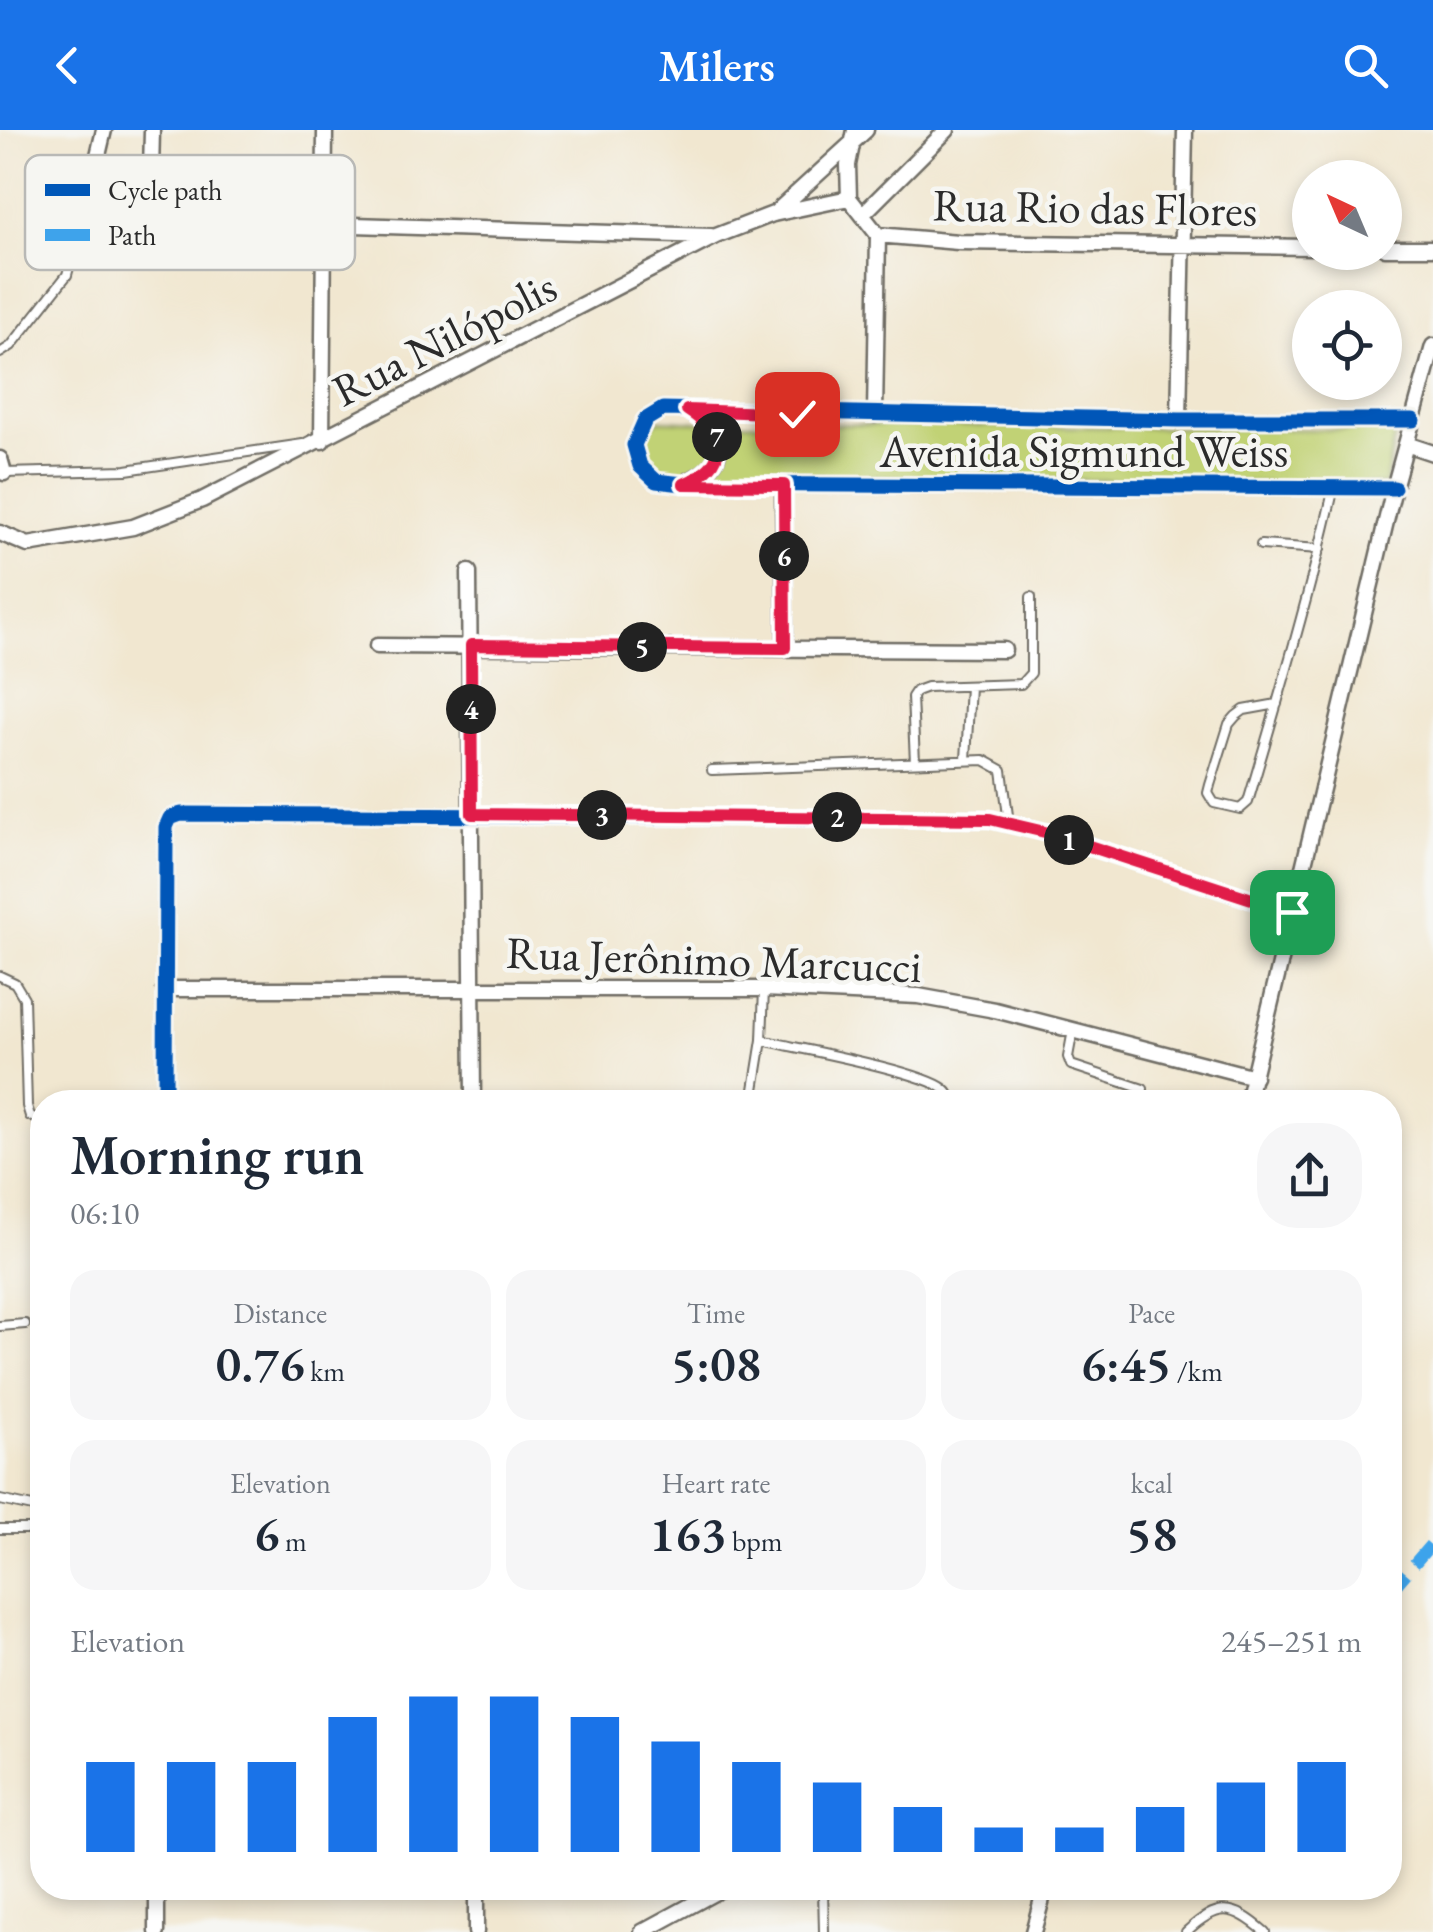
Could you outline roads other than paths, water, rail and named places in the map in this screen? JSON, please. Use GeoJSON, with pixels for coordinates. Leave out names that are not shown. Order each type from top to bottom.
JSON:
{"type":"FeatureCollection","features":[{"type":"Feature","properties":{"kind":"street"},"geometry":{"type":"LineString","coordinates":[[98,155],[104,130]]}},
{"type":"Feature","properties":{"kind":"street"},"geometry":{"type":"LineString","coordinates":[[152,130],[152,155]]}},
{"type":"Feature","properties":{"kind":"street"},"geometry":{"type":"LineString","coordinates":[[324,155],[325,130]]}},
{"type":"Feature","properties":{"kind":"street"},"geometry":{"type":"LineString","coordinates":[[773,214],[854,136],[866,130]]}},
{"type":"Feature","properties":{"kind":"street"},"geometry":{"type":"LineString","coordinates":[[863,214],[947,130]]}},
{"type":"Feature","properties":{"kind":"street"},"geometry":{"type":"LineString","coordinates":[[1180,420],[1185,130]]}},
{"type":"Feature","properties":{"kind":"street"},"geometry":{"type":"LineString","coordinates":[[854,136],[848,165],[849,198],[878,235],[875,415]]}},
{"type":"Feature","properties":{"kind":"street","name":"Rua Nilópolis"},"geometry":{"type":"LineString","coordinates":[[0,533],[28,545],[133,527],[202,500],[716,236],[773,214],[849,198]]}},
{"type":"Feature","properties":{"kind":"street"},"geometry":{"type":"LineString","coordinates":[[355,225],[716,236]]}},
{"type":"Feature","properties":{"kind":"street","name":"Rua Rio das Flores"},"geometry":{"type":"LineString","coordinates":[[878,235],[958,242],[1292,247]]}},
{"type":"Feature","properties":{"kind":"street"},"geometry":{"type":"LineString","coordinates":[[1402,248],[1433,248]]}},
{"type":"Feature","properties":{"kind":"street"},"geometry":{"type":"LineString","coordinates":[[322,270],[322,441]]}},
{"type":"Feature","properties":{"kind":"street"},"geometry":{"type":"LineString","coordinates":[[1250,1090],[1394,488],[1433,346]]}},
{"type":"Feature","properties":{"kind":"street","name":"Avenida Sigmund Weiss"},"geometry":{"type":"LineString","coordinates":[[1394,488],[684,484],[656,481],[640,466],[634,444],[645,420],[663,409],[1180,420],[1414,420]]}},
{"type":"Feature","properties":{"kind":"street"},"geometry":{"type":"LineString","coordinates":[[684,484],[703,475],[716,457],[718,438],[708,424],[687,410]]}},
{"type":"Feature","properties":{"kind":"street"},"geometry":{"type":"LineString","coordinates":[[1406,444],[1433,453]]}},
{"type":"Feature","properties":{"kind":"street"},"geometry":{"type":"LineString","coordinates":[[784,485],[785,648]]}},
{"type":"Feature","properties":{"kind":"street"},"geometry":{"type":"LineString","coordinates":[[469,572],[473,1090]]}},
{"type":"Feature","properties":{"kind":"street"},"geometry":{"type":"LineString","coordinates":[[378,646],[1004,650]]}},
{"type":"Feature","properties":{"kind":"street"},"geometry":{"type":"LineString","coordinates":[[165,1090],[166,828],[170,818],[182,814],[990,819],[1049,833],[1292,912]]}},
{"type":"Feature","properties":{"kind":"street","name":"Rua Jerônimo Marcucci"},"geometry":{"type":"LineString","coordinates":[[164,989],[764,989],[918,996],[996,1010],[1254,1076]]}},
{"type":"Feature","properties":{"kind":"street"},"geometry":{"type":"LineString","coordinates":[[157,1900],[157,1932]]}},
{"type":"Feature","properties":{"kind":"street"},"geometry":{"type":"LineString","coordinates":[[476,1900],[476,1932]]}},
{"type":"Feature","properties":{"kind":"street"},"geometry":{"type":"LineString","coordinates":[[642,1932],[701,1900]]}},
{"type":"Feature","properties":{"kind":"street"},"geometry":{"type":"LineString","coordinates":[[1033,1932],[1042,1900]]}},
{"type":"Feature","properties":{"kind":"lane"},"geometry":{"type":"LineString","coordinates":[[0,353],[11,346],[69,270]]}},
{"type":"Feature","properties":{"kind":"lane"},"geometry":{"type":"LineString","coordinates":[[2,466],[126,470],[322,441]]}},
{"type":"Feature","properties":{"kind":"lane"},"geometry":{"type":"LineString","coordinates":[[1277,704],[1244,710],[1229,724],[1208,794],[1214,803],[1240,810],[1248,802],[1277,704],[1320,549],[1334,486]]}},
{"type":"Feature","properties":{"kind":"lane"},"geometry":{"type":"LineString","coordinates":[[1261,545],[1320,549]]}},
{"type":"Feature","properties":{"kind":"lane"},"geometry":{"type":"LineString","coordinates":[[914,762],[912,697],[927,687],[1020,684],[1028,679],[1032,597]]}},
{"type":"Feature","properties":{"kind":"lane"},"geometry":{"type":"LineString","coordinates":[[966,760],[970,686]]}},
{"type":"Feature","properties":{"kind":"lane"},"geometry":{"type":"LineString","coordinates":[[712,770],[984,760],[1002,770],[1009,824]]}},
{"type":"Feature","properties":{"kind":"lane"},"geometry":{"type":"LineString","coordinates":[[0,976],[15,983],[24,998],[30,1116]]}},
{"type":"Feature","properties":{"kind":"lane"},"geometry":{"type":"LineString","coordinates":[[754,1090],[762,1040],[764,989]]}},
{"type":"Feature","properties":{"kind":"lane"},"geometry":{"type":"LineString","coordinates":[[1073,1030],[1068,1057],[1071,1065],[1144,1089]]}},
{"type":"Feature","properties":{"kind":"lane"},"geometry":{"type":"LineString","coordinates":[[762,1040],[912,1076],[945,1090]]}},
{"type":"Feature","properties":{"kind":"lane"},"geometry":{"type":"LineString","coordinates":[[0,1326],[25,1324]]}},
{"type":"Feature","properties":{"kind":"lane"},"geometry":{"type":"LineString","coordinates":[[0,1500],[30,1506]]}},
{"type":"Feature","properties":{"kind":"lane"},"geometry":{"type":"LineString","coordinates":[[0,1529],[30,1529]]}},
{"type":"Feature","properties":{"kind":"lane"},"geometry":{"type":"LineString","coordinates":[[823,1900],[824,1932]]}},
{"type":"Feature","properties":{"kind":"lane"},"geometry":{"type":"LineString","coordinates":[[1186,1932],[1203,1917],[1221,1909],[1244,1913],[1265,1932]]}}]}
